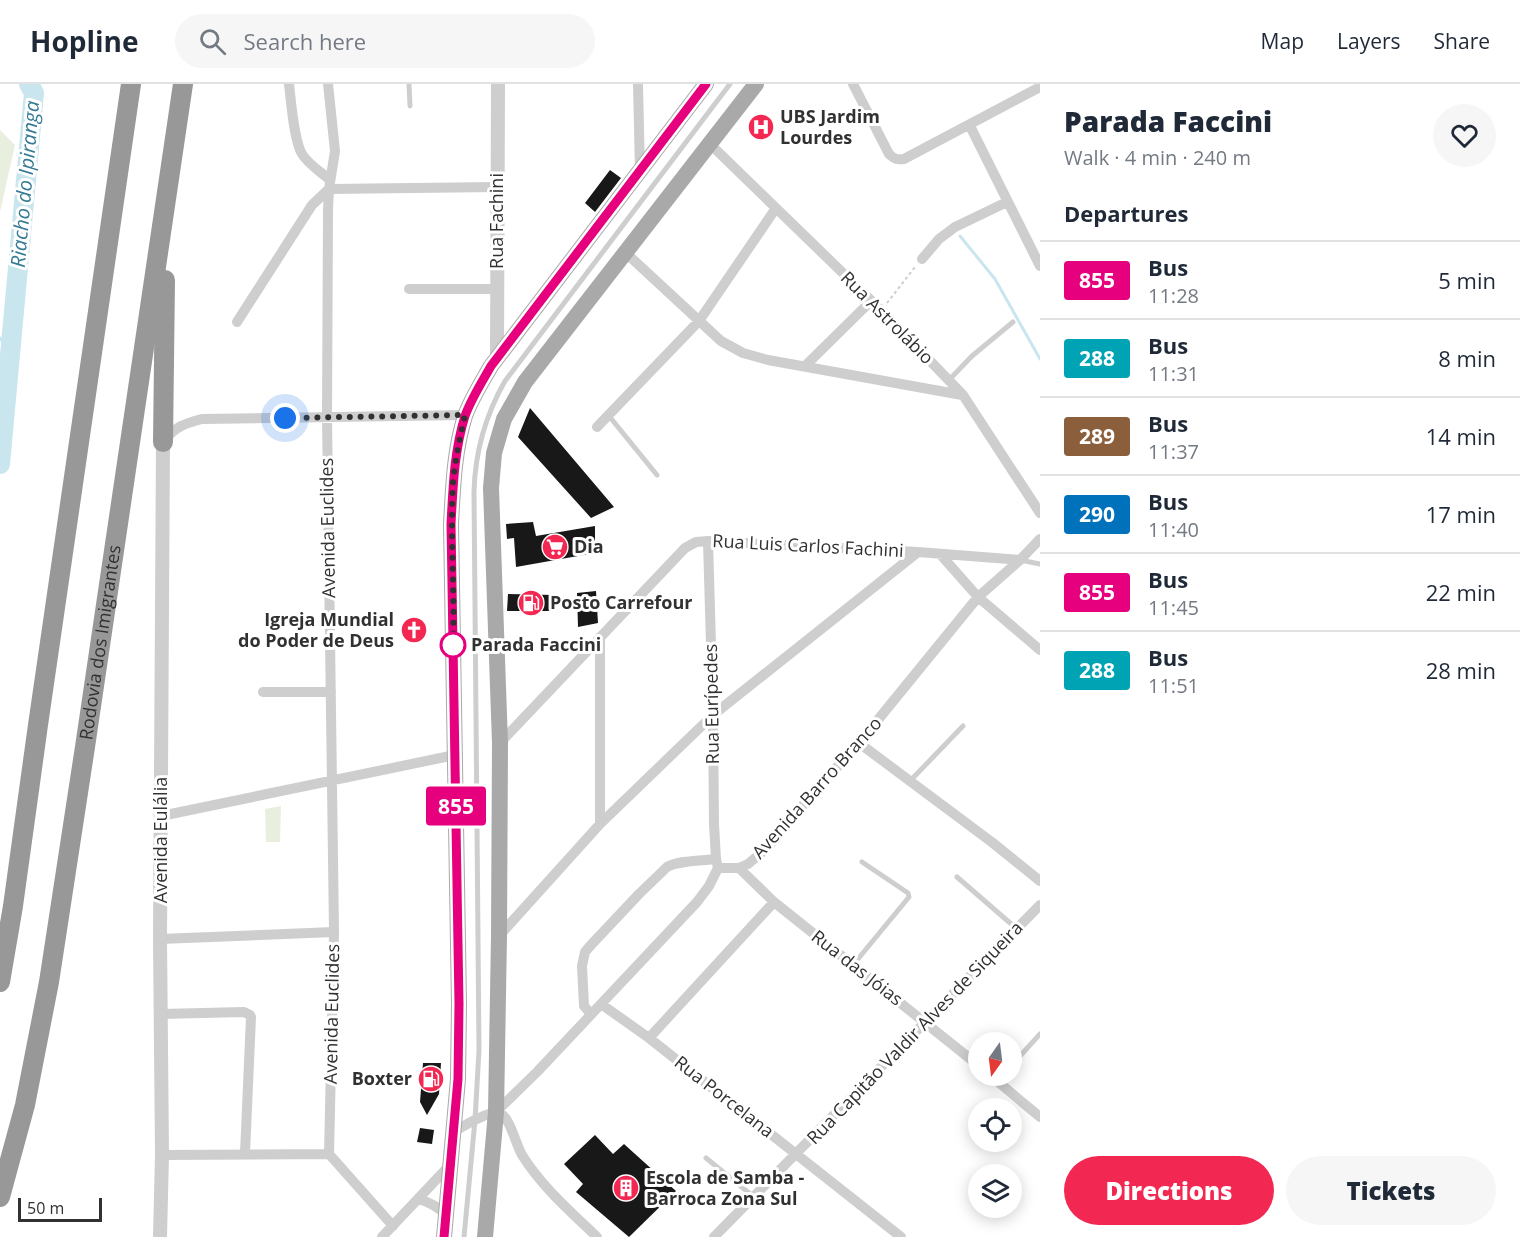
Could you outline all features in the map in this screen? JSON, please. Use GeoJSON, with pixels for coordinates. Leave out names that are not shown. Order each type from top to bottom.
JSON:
{"type":"FeatureCollection","features":[{"type":"Feature","properties":{"kind":"highway"},"geometry":{"type":"LineString","coordinates":[[0,982],[13,906],[131,84]]}},
{"type":"Feature","properties":{"kind":"highway","name":"Rodovia dos Imigrantes"},"geometry":{"type":"LineString","coordinates":[[0,1197],[25,1105],[49,982],[183,84]]}},
{"type":"Feature","properties":{"kind":"highway"},"geometry":{"type":"LineString","coordinates":[[162,442],[166,201]]}},
{"type":"Feature","properties":{"kind":"main road"},"geometry":{"type":"LineString","coordinates":[[444,1237],[458,1079],[459,1004],[451,524],[455,469],[465,415],[496,358],[706,84]]}},
{"type":"Feature","properties":{"kind":"main road"},"geometry":{"type":"LineString","coordinates":[[485,1237],[496,1112],[499,936],[500,743],[491,488],[494,453],[504,419],[525,382],[756,84]]}},
{"type":"Feature","properties":{"kind":"street"},"geometry":{"type":"LineString","coordinates":[[289,84],[298,144],[303,155],[329,184],[497,188]]}},
{"type":"Feature","properties":{"kind":"street","name":"Avenida Euclides"},"geometry":{"type":"LineString","coordinates":[[328,84],[335,151],[329,184],[327,418],[334,932],[329,1154]]}},
{"type":"Feature","properties":{"kind":"street","name":"Rua Fachini"},"geometry":{"type":"LineString","coordinates":[[496,358],[498,84]]}},
{"type":"Feature","properties":{"kind":"street"},"geometry":{"type":"LineString","coordinates":[[638,84],[640,171]]}},
{"type":"Feature","properties":{"kind":"street"},"geometry":{"type":"LineString","coordinates":[[853,84],[889,154],[898,160],[970,126],[1040,87]]}},
{"type":"Feature","properties":{"kind":"street"},"geometry":{"type":"LineString","coordinates":[[970,126],[1040,266]]}},
{"type":"Feature","properties":{"kind":"street","name":"Rua Astrolábio"},"geometry":{"type":"LineString","coordinates":[[709,143],[881,309],[963,395],[1040,513]]}},
{"type":"Feature","properties":{"kind":"street"},"geometry":{"type":"LineString","coordinates":[[237,322],[307,212],[329,184]]}},
{"type":"Feature","properties":{"kind":"street"},"geometry":{"type":"LineString","coordinates":[[922,259],[939,239],[955,227],[1007,202]]}},
{"type":"Feature","properties":{"kind":"street"},"geometry":{"type":"LineString","coordinates":[[597,427],[699,321],[776,208]]}},
{"type":"Feature","properties":{"kind":"street"},"geometry":{"type":"LineString","coordinates":[[626,253],[721,341],[743,353],[768,360],[963,395]]}},
{"type":"Feature","properties":{"kind":"street"},"geometry":{"type":"LineString","coordinates":[[409,289],[497,289]]}},
{"type":"Feature","properties":{"kind":"street"},"geometry":{"type":"LineString","coordinates":[[805,366],[871,301]]}},
{"type":"Feature","properties":{"kind":"street"},"geometry":{"type":"LineString","coordinates":[[162,442],[171,431],[202,419],[465,415]]}},
{"type":"Feature","properties":{"kind":"street","name":"Avenida Eulália"},"geometry":{"type":"LineString","coordinates":[[160,1237],[162,442]]}},
{"type":"Feature","properties":{"kind":"street"},"geometry":{"type":"LineString","coordinates":[[1020,560],[1040,539]]}},
{"type":"Feature","properties":{"kind":"street","name":"Rua Luis Carlos Fachini"},"geometry":{"type":"LineString","coordinates":[[500,743],[685,548],[696,543],[708,541],[918,552],[1020,560]]}},
{"type":"Feature","properties":{"kind":"street","name":"Rua Eurípedes"},"geometry":{"type":"LineString","coordinates":[[708,541],[714,824],[717,864]]}},
{"type":"Feature","properties":{"kind":"street"},"geometry":{"type":"LineString","coordinates":[[499,936],[600,824],[713,715],[918,552]]}},
{"type":"Feature","properties":{"kind":"street"},"geometry":{"type":"LineString","coordinates":[[940,554],[978,597],[1040,650]]}},
{"type":"Feature","properties":{"kind":"street","name":"Avenida Barro Branco"},"geometry":{"type":"LineString","coordinates":[[591,1014],[584,1006],[582,966],[585,952],[639,894],[672,864],[717,864],[739,868],[755,860],[859,743],[978,597],[1020,560]]}},
{"type":"Feature","properties":{"kind":"street"},"geometry":{"type":"LineString","coordinates":[[600,638],[600,824]]}},
{"type":"Feature","properties":{"kind":"street"},"geometry":{"type":"LineString","coordinates":[[263,692],[331,692]]}},
{"type":"Feature","properties":{"kind":"street"},"geometry":{"type":"LineString","coordinates":[[859,743],[1040,881]]}},
{"type":"Feature","properties":{"kind":"street"},"geometry":{"type":"LineString","coordinates":[[161,816],[455,755]]}},
{"type":"Feature","properties":{"kind":"street"},"geometry":{"type":"LineString","coordinates":[[454,1131],[496,1112],[526,1083],[696,902],[709,886],[717,864]]}},
{"type":"Feature","properties":{"kind":"street","name":"Rua das Jóias"},"geometry":{"type":"LineString","coordinates":[[739,868],[774,902],[968,1057]]}},
{"type":"Feature","properties":{"kind":"street"},"geometry":{"type":"LineString","coordinates":[[649,1038],[774,902]]}},
{"type":"Feature","properties":{"kind":"street","name":"Rua Capitão Valdir Alves de Siqueira"},"geometry":{"type":"LineString","coordinates":[[714,1237],[1040,905]]}},
{"type":"Feature","properties":{"kind":"street"},"geometry":{"type":"LineString","coordinates":[[160,939],[334,932]]}},
{"type":"Feature","properties":{"kind":"street","name":"Rua Porcelana"},"geometry":{"type":"LineString","coordinates":[[602,1004],[649,1038],[901,1237]]}},
{"type":"Feature","properties":{"kind":"street"},"geometry":{"type":"LineString","coordinates":[[161,1014],[244,1012],[250,1014],[245,1153]]}},
{"type":"Feature","properties":{"kind":"street"},"geometry":{"type":"LineString","coordinates":[[1007,1086],[1040,1117]]}},
{"type":"Feature","properties":{"kind":"street"},"geometry":{"type":"LineString","coordinates":[[496,1112],[506,1118],[517,1146],[544,1185],[597,1237]]}},
{"type":"Feature","properties":{"kind":"street"},"geometry":{"type":"LineString","coordinates":[[162,1155],[329,1154],[393,1226]]}},
{"type":"Feature","properties":{"kind":"street"},"geometry":{"type":"LineString","coordinates":[[382,1237],[451,1164]]}},
{"type":"Feature","properties":{"kind":"street"},"geometry":{"type":"LineString","coordinates":[[418,1200],[437,1207],[447,1215]]}},
{"type":"Feature","properties":{"kind":"lane"},"geometry":{"type":"LineString","coordinates":[[409,84],[410,106]]}},
{"type":"Feature","properties":{"kind":"lane"},"geometry":{"type":"LineString","coordinates":[[464,1237],[476,1120],[479,1050],[474,473],[481,434],[495,398],[505,381],[730,84]]}},
{"type":"Feature","properties":{"kind":"lane"},"geometry":{"type":"LineString","coordinates":[[948,381],[972,356],[1013,322]]}},
{"type":"Feature","properties":{"kind":"lane"},"geometry":{"type":"LineString","coordinates":[[608,415],[657,475]]}},
{"type":"Feature","properties":{"kind":"lane"},"geometry":{"type":"LineString","coordinates":[[1020,560],[1040,564]]}},
{"type":"Feature","properties":{"kind":"lane"},"geometry":{"type":"LineString","coordinates":[[910,781],[963,726]]}},
{"type":"Feature","properties":{"kind":"lane"},"geometry":{"type":"LineString","coordinates":[[853,965],[909,897],[908,893],[862,862]]}},
{"type":"Feature","properties":{"kind":"lane"},"geometry":{"type":"LineString","coordinates":[[957,877],[1017,928]]}},
{"type":"Feature","properties":{"kind":"lane"},"geometry":{"type":"LineString","coordinates":[[1022,1053],[1040,1034]]}},
{"type":"Feature","properties":{"kind":"lane"},"geometry":{"type":"LineString","coordinates":[[706,1158],[754,1197]]}},
{"type":"Feature","properties":{"kind":"path"},"geometry":{"type":"LineString","coordinates":[[881,309],[922,259]]}},
{"type":"Feature","properties":{"kind":"green space"},"geometry":{"type":"Polygon","coordinates":[[[0,130],[15,145],[0,212],[0,130]]]}},
{"type":"Feature","properties":{"kind":"green space"},"geometry":{"type":"Polygon","coordinates":[[[281,806],[280,842],[266,842],[265,809],[281,806]]]}},
{"type":"Feature","properties":{"kind":"building"},"geometry":{"type":"Polygon","coordinates":[[[610,170],[621,178],[595,212],[585,203],[610,170]]]}},
{"type":"Feature","properties":{"kind":"building"},"geometry":{"type":"Polygon","coordinates":[[[530,408],[614,507],[591,518],[518,437],[530,408]]]}},
{"type":"Feature","properties":{"kind":"building","name":"Dia"},"geometry":{"type":"Polygon","coordinates":[[[533,522],[536,536],[595,526],[595,553],[516,567],[514,538],[507,539],[506,524],[533,522]]]}},
{"type":"Feature","properties":{"kind":"building"},"geometry":{"type":"Polygon","coordinates":[[[596,591],[598,623],[578,627],[577,593],[596,591]]]}},
{"type":"Feature","properties":{"kind":"building","name":"Posto Carrefour"},"geometry":{"type":"Polygon","coordinates":[[[508,594],[554,595],[555,611],[507,611],[508,594]]]}},
{"type":"Feature","properties":{"kind":"building","name":"Boxter"},"geometry":{"type":"Polygon","coordinates":[[[423,1063],[441,1063],[439,1094],[427,1115],[420,1102],[423,1063]]]}},
{"type":"Feature","properties":{"kind":"building","name":"Boxter"},"geometry":{"type":"Polygon","coordinates":[[[420,1128],[434,1130],[432,1144],[417,1142],[420,1128]]]}},
{"type":"Feature","properties":{"kind":"building","name":"Escola de Samba - Barroca Zona Sul"},"geometry":{"type":"Polygon","coordinates":[[[595,1135],[613,1154],[624,1144],[676,1191],[629,1237],[576,1192],[583,1184],[564,1164],[595,1135]]]}},
{"type":"Feature","properties":{"kind":"waterway","name":"Riacho do Ipiranga"},"geometry":{"type":"LineString","coordinates":[[0,464],[34,93],[29,84]]}},
{"type":"Feature","properties":{"kind":"waterway"},"geometry":{"type":"LineString","coordinates":[[960,236],[995,279],[1040,359]]}},
{"type":"Feature","properties":{"kind":"waterway"},"geometry":{"type":"LineString","coordinates":[[0,338],[10,351]]}},
{"type":"Feature","properties":{"kind":"bus line","name":"855"},"geometry":{"type":"LineString","coordinates":[[444,1237],[458,1079],[459,1004],[451,524],[453,481],[465,415],[491,366],[706,84]]}},
{"type":"Feature","properties":{"kind":"place","name":"UBS Jardim Lourdes"},"geometry":{"type":"Point","coordinates":[761,127]}},
{"type":"Feature","properties":{"kind":"place","name":"Dia"},"geometry":{"type":"Point","coordinates":[555,547]}},
{"type":"Feature","properties":{"kind":"place","name":"Posto Carrefour"},"geometry":{"type":"Point","coordinates":[531,603]}},
{"type":"Feature","properties":{"kind":"place","name":"Igreja Mundial do Poder de Deus"},"geometry":{"type":"Point","coordinates":[414,630]}},
{"type":"Feature","properties":{"kind":"place","name":"Parada Faccini"},"geometry":{"type":"Point","coordinates":[453,645]}},
{"type":"Feature","properties":{"kind":"place","name":"Boxter"},"geometry":{"type":"Point","coordinates":[431,1079]}},
{"type":"Feature","properties":{"kind":"place","name":"Escola de Samba - Barroca Zona Sul"},"geometry":{"type":"Point","coordinates":[626,1188]}},
{"type":"Feature","properties":{"kind":"route"},"geometry":{"type":"LineString","coordinates":[[285,418],[465,415],[453,481],[451,524],[453,645]]}}]}
